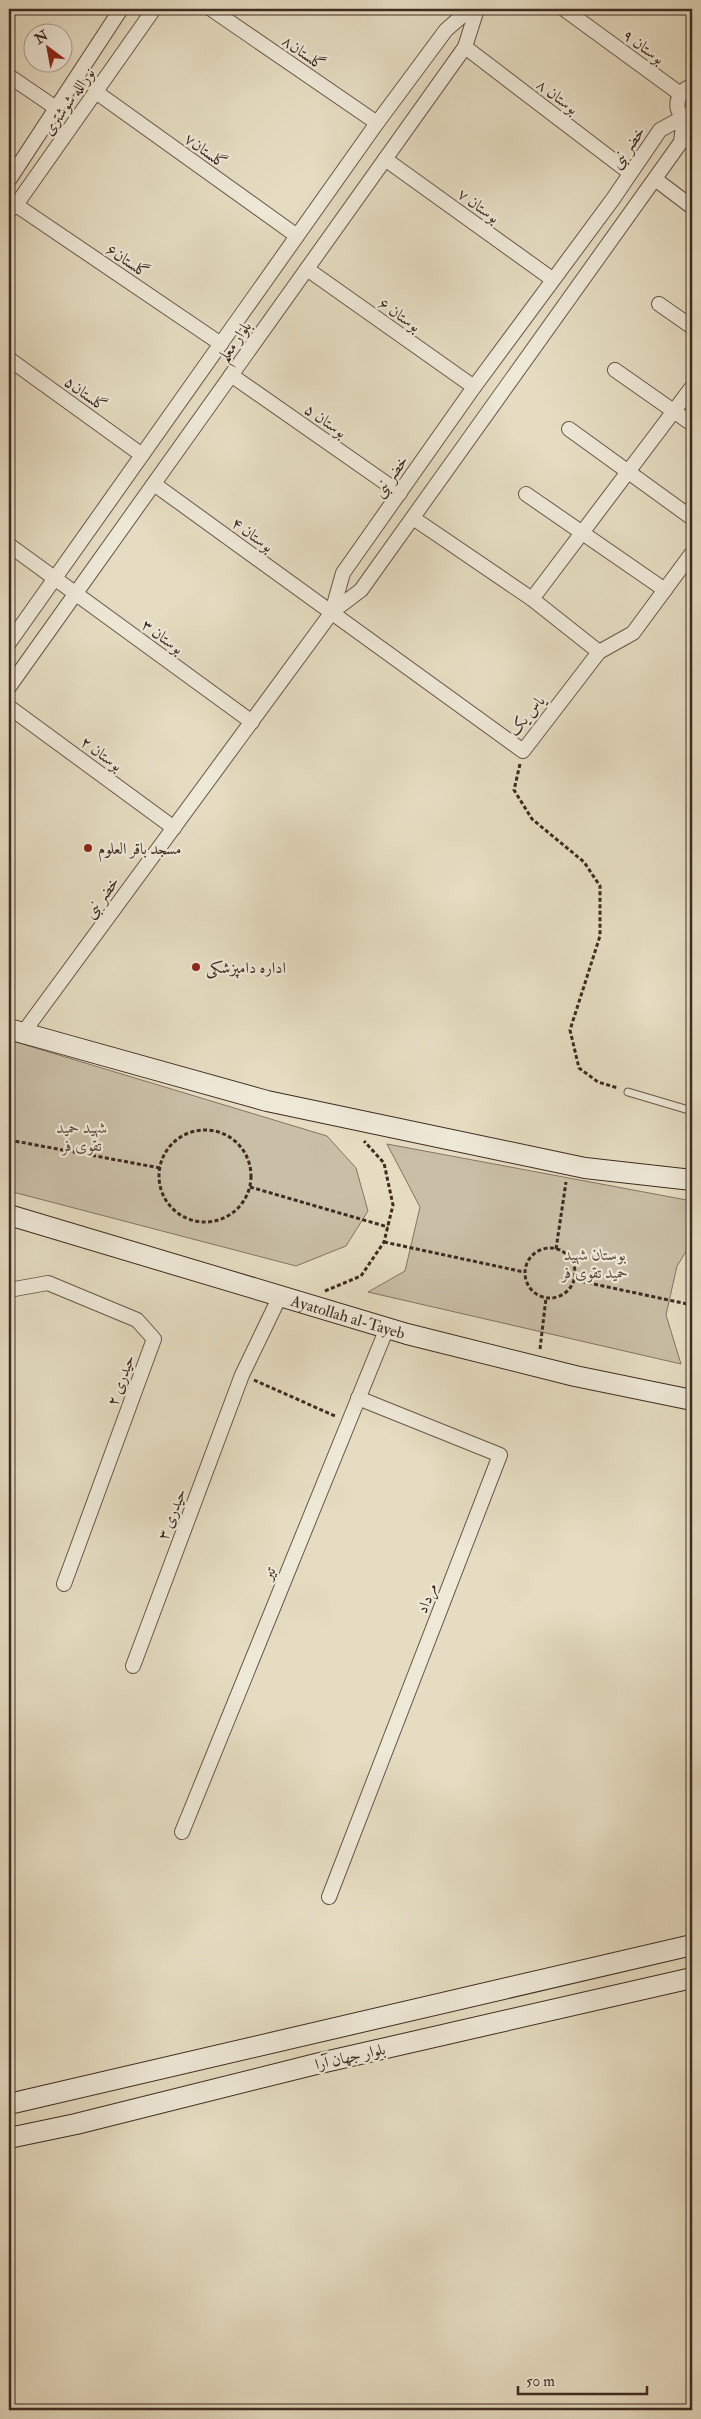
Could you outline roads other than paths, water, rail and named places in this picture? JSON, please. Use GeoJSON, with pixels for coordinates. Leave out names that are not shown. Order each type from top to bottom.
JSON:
{"type":"FeatureCollection","features":[{"type":"Feature","properties":{"kind":"main road"},"geometry":{"type":"LineString","coordinates":[[16,1031],[267,1101],[568,1165],[692,1180]]}},
{"type":"Feature","properties":{"kind":"main road","name":"Ayatollah al-Tayeb"},"geometry":{"type":"LineString","coordinates":[[9,1215],[387,1328],[538,1366],[692,1400]]}},
{"type":"Feature","properties":{"kind":"main road","name":"بلوار جهان آرا"},"geometry":{"type":"LineString","coordinates":[[9,2104],[692,1945]]}},
{"type":"Feature","properties":{"kind":"main road","name":"بلوار جهان آرا"},"geometry":{"type":"LineString","coordinates":[[9,2138],[76,2124],[316,2064],[692,1978]]}},
{"type":"Feature","properties":{"kind":"street","name":"نورالله شوشتری"},"geometry":{"type":"LineString","coordinates":[[9,180],[121,9]]}},
{"type":"Feature","properties":{"kind":"street","name":"نورالله شوشتری"},"geometry":{"type":"LineString","coordinates":[[12,208],[154,9]]}},
{"type":"Feature","properties":{"kind":"street","name":"گلستان۸"},"geometry":{"type":"LineString","coordinates":[[211,9],[377,123]]}},
{"type":"Feature","properties":{"kind":"street","name":"بلوار معلم"},"geometry":{"type":"LineString","coordinates":[[9,643],[377,123],[446,30],[470,9]]}},
{"type":"Feature","properties":{"kind":"street","name":"بلوار معلم"},"geometry":{"type":"LineString","coordinates":[[9,688],[465,47],[477,9]]}},
{"type":"Feature","properties":{"kind":"street","name":"بوستان ۹"},"geometry":{"type":"LineString","coordinates":[[564,9],[680,93]]}},
{"type":"Feature","properties":{"kind":"street","name":"بوستان ۸"},"geometry":{"type":"LineString","coordinates":[[465,47],[630,173]]}},
{"type":"Feature","properties":{"kind":"street"},"geometry":{"type":"LineString","coordinates":[[9,76],[56,108]]}},
{"type":"Feature","properties":{"kind":"street"},"geometry":{"type":"LineString","coordinates":[[688,118],[677,108],[680,93],[692,86]]}},
{"type":"Feature","properties":{"kind":"street","name":"گلستان۷"},"geometry":{"type":"LineString","coordinates":[[96,92],[297,236]]}},
{"type":"Feature","properties":{"kind":"street","name":"خضر نبی"},"geometry":{"type":"LineString","coordinates":[[332,612],[343,573],[474,387],[660,130],[688,118]]}},
{"type":"Feature","properties":{"kind":"street","name":"خضر نبی"},"geometry":{"type":"LineString","coordinates":[[16,1031],[174,828],[332,612],[361,590],[681,142],[688,118]]}},
{"type":"Feature","properties":{"kind":"street","name":"بوستان ۷"},"geometry":{"type":"LineString","coordinates":[[385,159],[552,279]]}},
{"type":"Feature","properties":{"kind":"street"},"geometry":{"type":"LineString","coordinates":[[655,179],[692,207]]}},
{"type":"Feature","properties":{"kind":"street","name":"گلستان۶"},"geometry":{"type":"LineString","coordinates":[[12,208],[221,344]]}},
{"type":"Feature","properties":{"kind":"street","name":"بوستان ۶"},"geometry":{"type":"LineString","coordinates":[[307,269],[474,387]]}},
{"type":"Feature","properties":{"kind":"street"},"geometry":{"type":"LineString","coordinates":[[659,304],[692,327]]}},
{"type":"Feature","properties":{"kind":"street","name":"گلستان۵"},"geometry":{"type":"LineString","coordinates":[[9,359],[142,455]]}},
{"type":"Feature","properties":{"kind":"street"},"geometry":{"type":"LineString","coordinates":[[615,370],[692,424]]}},
{"type":"Feature","properties":{"kind":"street","name":"بوستان ۵"},"geometry":{"type":"LineString","coordinates":[[232,375],[400,493]]}},
{"type":"Feature","properties":{"kind":"street"},"geometry":{"type":"LineString","coordinates":[[532,599],[692,387]]}},
{"type":"Feature","properties":{"kind":"street"},"geometry":{"type":"LineString","coordinates":[[569,429],[692,518]]}},
{"type":"Feature","properties":{"kind":"street","name":"بوستان ۴"},"geometry":{"type":"LineString","coordinates":[[154,484],[332,612]]}},
{"type":"Feature","properties":{"kind":"street"},"geometry":{"type":"LineString","coordinates":[[526,494],[665,590]]}},
{"type":"Feature","properties":{"kind":"street"},"geometry":{"type":"LineString","coordinates":[[413,518],[532,599],[599,652]]}},
{"type":"Feature","properties":{"kind":"street","name":"بوستان ۳"},"geometry":{"type":"LineString","coordinates":[[9,545],[252,722]]}},
{"type":"Feature","properties":{"kind":"street","name":"یاس یک"},"geometry":{"type":"LineString","coordinates":[[332,612],[523,752],[599,652],[634,632],[692,553]]}},
{"type":"Feature","properties":{"kind":"street","name":"بوستان ۲"},"geometry":{"type":"LineString","coordinates":[[9,707],[174,828]]}},
{"type":"Feature","properties":{"kind":"street","name":"حیدری ۲"},"geometry":{"type":"LineString","coordinates":[[9,1290],[48,1283],[138,1320],[154,1339],[64,1584]]}},
{"type":"Feature","properties":{"kind":"street","name":"حیدری ۳"},"geometry":{"type":"LineString","coordinates":[[133,1666],[242,1375],[289,1299]]}},
{"type":"Feature","properties":{"kind":"street","name":"تیر"},"geometry":{"type":"LineString","coordinates":[[182,1832],[387,1328]]}},
{"type":"Feature","properties":{"kind":"street","name":"مرداد"},"geometry":{"type":"LineString","coordinates":[[329,1897],[500,1455],[358,1398]]}},
{"type":"Feature","properties":{"kind":"lane"},"geometry":{"type":"LineString","coordinates":[[628,1092],[692,1111]]}},
{"type":"Feature","properties":{"kind":"place","name":"مسجد باقر العلوم"},"geometry":{"type":"Point","coordinates":[88,848]}},
{"type":"Feature","properties":{"kind":"place","name":"اداره دامپزشکی"},"geometry":{"type":"Point","coordinates":[196,967]}},
{"type":"Feature","properties":{"kind":"park label","name":"شهید حمید تقوی فر"},"geometry":{"type":"Point","coordinates":[82,1136]}},
{"type":"Feature","properties":{"kind":"park label","name":"بوستان شهید حمید تقوی فر"},"geometry":{"type":"Point","coordinates":[595,1263]}}]}
